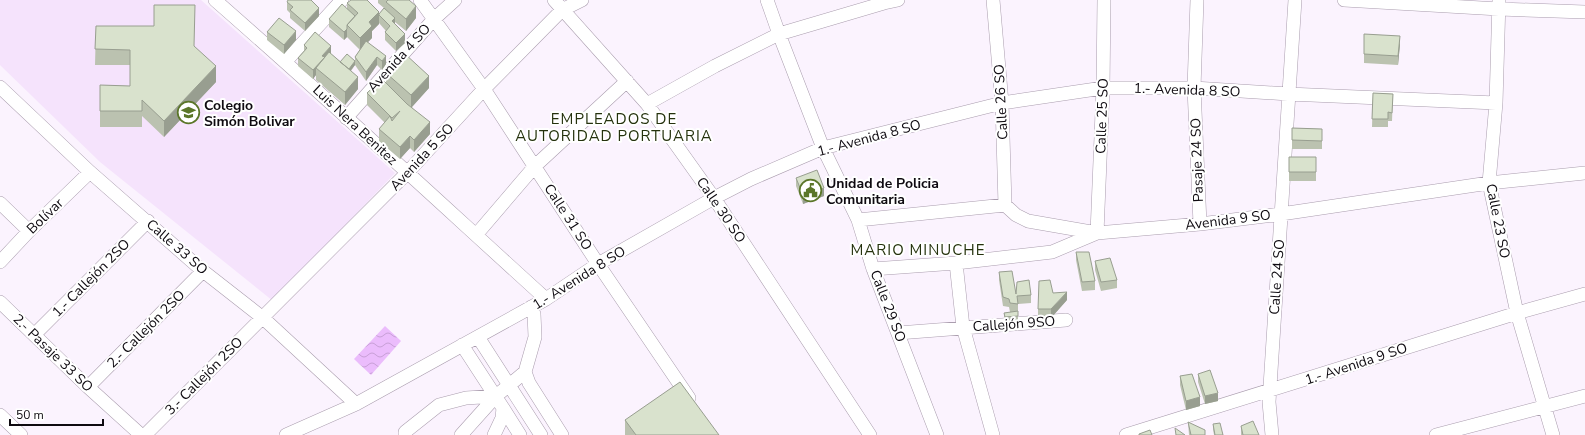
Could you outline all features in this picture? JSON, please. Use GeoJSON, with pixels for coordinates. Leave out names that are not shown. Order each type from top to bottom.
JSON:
{"type":"FeatureCollection","features":[{"type":"Feature","properties":{"kind":"street","name":"Luis Nera Benitez"},"geometry":{"type":"LineString","coordinates":[[216,0],[286,61],[346,118],[546,299]]}},
{"type":"Feature","properties":{"kind":"street"},"geometry":{"type":"LineString","coordinates":[[286,61],[342,0]]}},
{"type":"Feature","properties":{"kind":"street","name":"Calle 31 SO"},"geometry":{"type":"LineString","coordinates":[[420,0],[484,90],[598,264],[696,409]]}},
{"type":"Feature","properties":{"kind":"street","name":"Avenida 4 SO"},"geometry":{"type":"LineString","coordinates":[[346,118],[434,19],[455,0]]}},
{"type":"Feature","properties":{"kind":"street","name":"Avenida 5 SO"},"geometry":{"type":"LineString","coordinates":[[263,318],[407,173],[484,90],[558,5],[582,0]]}},
{"type":"Feature","properties":{"kind":"street","name":"Calle 29 SO"},"geometry":{"type":"LineString","coordinates":[[767,0],[823,148],[858,220],[873,269],[937,435]]}},
{"type":"Feature","properties":{"kind":"street"},"geometry":{"type":"LineString","coordinates":[[647,104],[715,66],[779,34],[898,0]]}},
{"type":"Feature","properties":{"kind":"street","name":"Calle 26 SO"},"geometry":{"type":"LineString","coordinates":[[993,0],[1002,103],[1005,205]]}},
{"type":"Feature","properties":{"kind":"street","name":"Calle 25 SO"},"geometry":{"type":"LineString","coordinates":[[1097,232],[1103,88],[1104,0]]}},
{"type":"Feature","properties":{"kind":"street","name":"Pasaje 24 SO"},"geometry":{"type":"LineString","coordinates":[[1197,0],[1194,88],[1200,224]]}},
{"type":"Feature","properties":{"kind":"street","name":"Calle 24 SO"},"geometry":{"type":"LineString","coordinates":[[1272,435],[1269,402],[1295,0]]}},
{"type":"Feature","properties":{"kind":"street"},"geometry":{"type":"LineString","coordinates":[[1344,0],[1499,5],[1585,12]]}},
{"type":"Feature","properties":{"kind":"street","name":"Calle 30 SO"},"geometry":{"type":"LineString","coordinates":[[558,5],[647,104],[714,198],[870,435]]}},
{"type":"Feature","properties":{"kind":"street","name":"Calle 23 SO"},"geometry":{"type":"LineString","coordinates":[[1499,5],[1496,103],[1489,183],[1517,313],[1553,435]]}},
{"type":"Feature","properties":{"kind":"street"},"geometry":{"type":"LineString","coordinates":[[476,235],[534,166],[627,82]]}},
{"type":"Feature","properties":{"kind":"street","name":"Calle 33 SO"},"geometry":{"type":"LineString","coordinates":[[0,88],[90,172],[148,221],[203,271],[263,318],[356,404]]}},
{"type":"Feature","properties":{"kind":"street","name":"1.- Avenida 8 SO"},"geometry":{"type":"LineString","coordinates":[[286,435],[356,404],[478,337],[546,299],[598,264],[714,198],[751,179],[823,148],[1002,103],[1103,88],[1194,88],[1288,94],[1496,103]]}},
{"type":"Feature","properties":{"kind":"street","name":"Bolívar"},"geometry":{"type":"LineString","coordinates":[[0,262],[29,231],[90,172]]}},
{"type":"Feature","properties":{"kind":"street","name":"Avenida 9 SO"},"geometry":{"type":"LineString","coordinates":[[873,269],[956,263],[1052,252],[1097,232],[1200,224],[1281,214],[1489,183],[1585,173]]}},
{"type":"Feature","properties":{"kind":"street"},"geometry":{"type":"LineString","coordinates":[[0,203],[29,231]]}},
{"type":"Feature","properties":{"kind":"street"},"geometry":{"type":"LineString","coordinates":[[858,220],[1005,205],[1016,215],[1028,221],[1097,232]]}},
{"type":"Feature","properties":{"kind":"street","name":"1.- Callejón 2SO"},"geometry":{"type":"LineString","coordinates":[[34,335],[148,221]]}},
{"type":"Feature","properties":{"kind":"street"},"geometry":{"type":"LineString","coordinates":[[956,263],[963,327],[993,435]]}},
{"type":"Feature","properties":{"kind":"street","name":"2.- Callejón 2SO"},"geometry":{"type":"LineString","coordinates":[[88,387],[203,271]]}},
{"type":"Feature","properties":{"kind":"street","name":"1.- Avenida 9 SO"},"geometry":{"type":"LineString","coordinates":[[1126,435],[1517,313],[1585,294]]}},
{"type":"Feature","properties":{"kind":"street","name":"2.- Pasaje 33 SO"},"geometry":{"type":"LineString","coordinates":[[0,302],[88,387],[141,435]]}},
{"type":"Feature","properties":{"kind":"street"},"geometry":{"type":"LineString","coordinates":[[531,307],[534,314],[535,337],[525,372],[529,383],[562,435]]}},
{"type":"Feature","properties":{"kind":"street","name":"3.- Callejón 2SO"},"geometry":{"type":"LineString","coordinates":[[145,435],[263,318]]}},
{"type":"Feature","properties":{"kind":"street","name":"Callejón 9SO"},"geometry":{"type":"LineString","coordinates":[[898,333],[1066,320]]}},
{"type":"Feature","properties":{"kind":"street"},"geometry":{"type":"LineString","coordinates":[[478,337],[541,435]]}},
{"type":"Feature","properties":{"kind":"street"},"geometry":{"type":"LineString","coordinates":[[462,345],[520,435]]}},
{"type":"Feature","properties":{"kind":"street"},"geometry":{"type":"LineString","coordinates":[[461,435],[496,396],[525,372]]}},
{"type":"Feature","properties":{"kind":"street"},"geometry":{"type":"LineString","coordinates":[[405,435],[405,432],[439,405],[466,398],[496,396]]}},
{"type":"Feature","properties":{"kind":"street"},"geometry":{"type":"LineString","coordinates":[[1436,435],[1585,396]]}},
{"type":"Feature","properties":{"kind":"street"},"geometry":{"type":"LineString","coordinates":[[494,435],[502,418],[503,408]]}},
{"type":"Feature","properties":{"kind":"street"},"geometry":{"type":"LineString","coordinates":[[0,415],[21,435]]}},
{"type":"Feature","properties":{"kind":"shaded area","name":"Colegio Simón Bolivar"},"geometry":{"type":"Polygon","coordinates":[[[0,0],[201,0],[395,173],[273,301],[100,162],[0,65],[0,0]]]}},
{"type":"Feature","properties":{"kind":"water"},"geometry":{"type":"Polygon","coordinates":[[[385,326],[401,341],[371,375],[354,359],[385,326]]]}},
{"type":"Feature","properties":{"kind":"building"},"geometry":{"type":"Polygon","coordinates":[[[288,0],[311,0],[319,8],[305,23],[290,10],[293,7],[287,2],[288,0]]]}},
{"type":"Feature","properties":{"kind":"building"},"geometry":{"type":"Polygon","coordinates":[[[351,0],[367,0],[379,12],[369,22],[372,26],[360,38],[347,25],[358,13],[347,3],[351,0]]]}},
{"type":"Feature","properties":{"kind":"building"},"geometry":{"type":"Polygon","coordinates":[[[388,0],[409,0],[416,6],[406,19],[386,2],[388,0]]]}},
{"type":"Feature","properties":{"kind":"building"},"geometry":{"type":"Polygon","coordinates":[[[342,4],[355,16],[347,25],[347,29],[344,32],[329,19],[342,4]]]}},
{"type":"Feature","properties":{"kind":"building"},"geometry":{"type":"Polygon","coordinates":[[[154,5],[195,5],[194,46],[216,66],[164,121],[142,100],[142,111],[100,111],[100,85],[130,86],[130,50],[95,49],[96,26],[154,26],[154,5]]]}},
{"type":"Feature","properties":{"kind":"building"},"geometry":{"type":"Polygon","coordinates":[[[384,8],[395,18],[392,21],[405,34],[396,43],[385,32],[390,26],[379,15],[384,8]]]}},
{"type":"Feature","properties":{"kind":"building"},"geometry":{"type":"Polygon","coordinates":[[[279,18],[296,31],[284,45],[267,32],[279,18]]]}},
{"type":"Feature","properties":{"kind":"building"},"geometry":{"type":"Polygon","coordinates":[[[315,32],[331,46],[322,56],[325,57],[313,70],[298,58],[307,48],[304,45],[315,32]]]}},
{"type":"Feature","properties":{"kind":"building"},"geometry":{"type":"Polygon","coordinates":[[[1364,34],[1400,36],[1398,56],[1364,54],[1364,34]]]}},
{"type":"Feature","properties":{"kind":"building"},"geometry":{"type":"Polygon","coordinates":[[[366,41],[386,56],[382,61],[377,57],[366,72],[355,57],[366,41]]]}},
{"type":"Feature","properties":{"kind":"building"},"geometry":{"type":"Polygon","coordinates":[[[329,52],[358,77],[345,92],[316,68],[329,52]]]}},
{"type":"Feature","properties":{"kind":"building"},"geometry":{"type":"Polygon","coordinates":[[[404,53],[429,76],[411,95],[386,73],[404,53]]]}},
{"type":"Feature","properties":{"kind":"building"},"geometry":{"type":"Polygon","coordinates":[[[347,54],[355,61],[349,69],[340,62],[347,54]]]}},
{"type":"Feature","properties":{"kind":"building"},"geometry":{"type":"Polygon","coordinates":[[[382,79],[407,104],[430,122],[414,140],[410,136],[400,147],[379,129],[390,116],[367,93],[382,79]],[[400,111],[392,118],[390,116],[392,121],[400,111]]]}},
{"type":"Feature","properties":{"kind":"building"},"geometry":{"type":"Polygon","coordinates":[[[1373,93],[1393,94],[1392,113],[1388,112],[1388,119],[1372,119],[1373,93]]]}},
{"type":"Feature","properties":{"kind":"building"},"geometry":{"type":"Polygon","coordinates":[[[1292,128],[1322,129],[1322,141],[1292,140],[1292,128]]]}},
{"type":"Feature","properties":{"kind":"building"},"geometry":{"type":"Polygon","coordinates":[[[1289,157],[1316,157],[1316,172],[1289,172],[1289,157]]]}},
{"type":"Feature","properties":{"kind":"building"},"geometry":{"type":"Polygon","coordinates":[[[817,170],[824,188],[803,195],[796,178],[817,170]]]}},
{"type":"Feature","properties":{"kind":"building"},"geometry":{"type":"Polygon","coordinates":[[[1076,252],[1089,252],[1095,281],[1082,282],[1076,252]]]}},
{"type":"Feature","properties":{"kind":"building"},"geometry":{"type":"Polygon","coordinates":[[[1110,258],[1117,280],[1101,282],[1095,261],[1110,258]]]}},
{"type":"Feature","properties":{"kind":"building"},"geometry":{"type":"Polygon","coordinates":[[[1012,271],[1016,294],[1017,282],[1029,280],[1031,295],[1017,296],[1018,304],[1010,303],[1009,299],[1003,297],[999,272],[1012,271]]]}},
{"type":"Feature","properties":{"kind":"building"},"geometry":{"type":"Polygon","coordinates":[[[1050,280],[1053,293],[1067,292],[1051,309],[1038,309],[1039,281],[1050,280]]]}},
{"type":"Feature","properties":{"kind":"building"},"geometry":{"type":"Polygon","coordinates":[[[1018,311],[1018,316],[1005,317],[1004,313],[1018,311]]]}},
{"type":"Feature","properties":{"kind":"building"},"geometry":{"type":"Polygon","coordinates":[[[1210,370],[1218,393],[1205,396],[1198,374],[1210,370]]]}},
{"type":"Feature","properties":{"kind":"building"},"geometry":{"type":"Polygon","coordinates":[[[1192,374],[1200,397],[1186,401],[1180,376],[1192,374]]]}},
{"type":"Feature","properties":{"kind":"building"},"geometry":{"type":"Polygon","coordinates":[[[680,382],[719,435],[636,435],[625,420],[680,382]]]}},
{"type":"Feature","properties":{"kind":"building"},"geometry":{"type":"Polygon","coordinates":[[[1253,421],[1259,435],[1243,435],[1241,426],[1253,421]]]}},
{"type":"Feature","properties":{"kind":"building"},"geometry":{"type":"Polygon","coordinates":[[[1188,422],[1205,430],[1205,435],[1191,435],[1188,422]]]}},
{"type":"Feature","properties":{"kind":"building"},"geometry":{"type":"Polygon","coordinates":[[[1220,423],[1223,435],[1215,435],[1213,424],[1220,423]]]}},
{"type":"Feature","properties":{"kind":"building"},"geometry":{"type":"Polygon","coordinates":[[[1175,428],[1185,435],[1176,435],[1175,428]]]}},
{"type":"Feature","properties":{"kind":"building"},"geometry":{"type":"Polygon","coordinates":[[[1150,430],[1152,435],[1139,435],[1139,434],[1150,430]]]}},
{"type":"Feature","properties":{"kind":"place","name":"Colegio Simón Bolivar"},"geometry":{"type":"Point","coordinates":[189,113]}},
{"type":"Feature","properties":{"kind":"place","name":"Unidad de Policia Comunitaria"},"geometry":{"type":"Point","coordinates":[810,191]}},
{"type":"Feature","properties":{"kind":"district","name":"EMPLEADOS DE AUTORIDAD PORTUARIA"},"geometry":{"type":"Point","coordinates":[614,128]}},
{"type":"Feature","properties":{"kind":"district","name":"MARIO MINUCHE"},"geometry":{"type":"Point","coordinates":[918,250]}}]}
